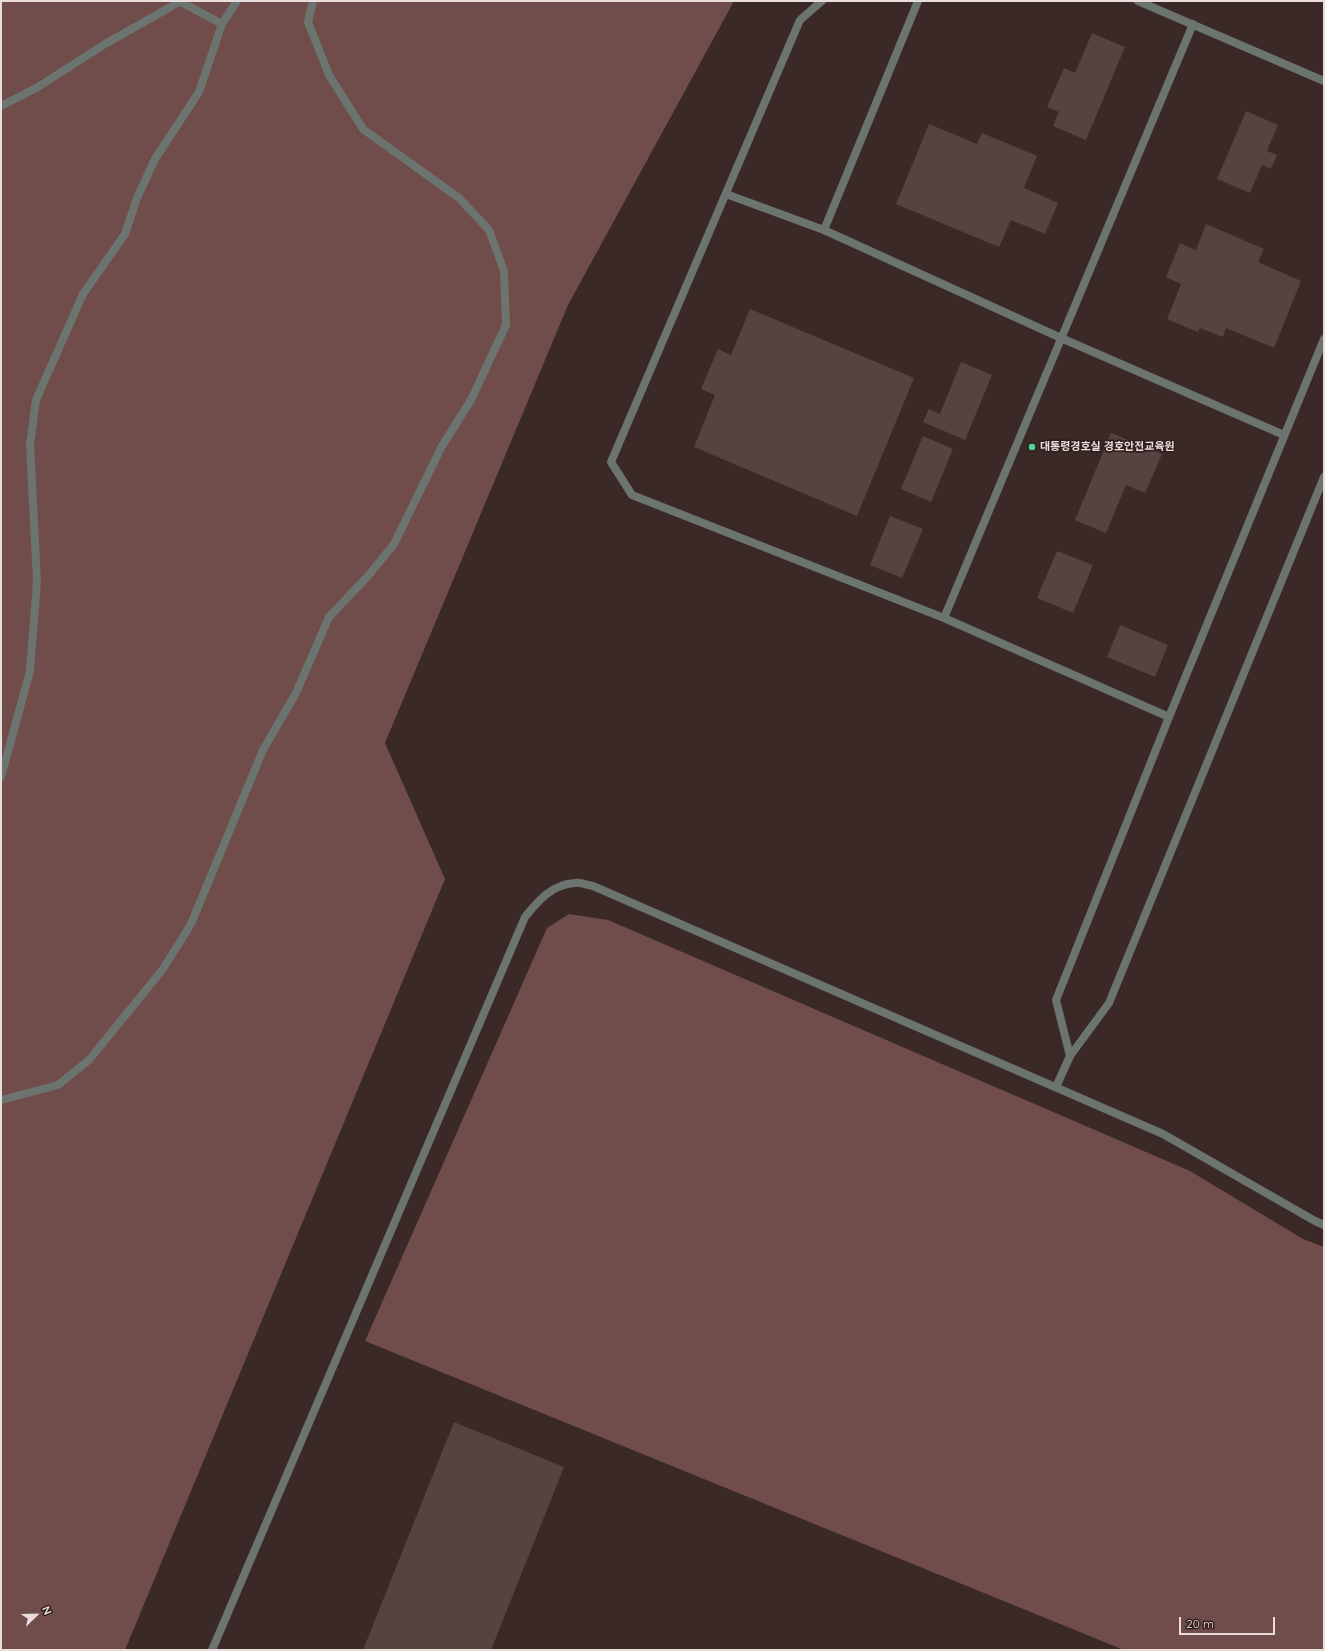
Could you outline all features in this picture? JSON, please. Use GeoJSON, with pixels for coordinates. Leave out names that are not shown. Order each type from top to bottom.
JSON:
{"type":"FeatureCollection","features":[{"type":"Feature","properties":{"kind":"lane"},"geometry":{"type":"LineString","coordinates":[[1,106],[38,87],[105,44],[181,1],[222,24]]}},
{"type":"Feature","properties":{"kind":"lane"},"geometry":{"type":"LineString","coordinates":[[1,777],[30,671],[37,581],[30,444],[36,400],[83,294],[125,234],[137,198],[155,159],[199,92],[222,24],[237,1]]}},
{"type":"Feature","properties":{"kind":"lane"},"geometry":{"type":"LineString","coordinates":[[1,1100],[58,1085],[89,1060],[163,969],[191,924],[263,750],[296,693],[329,617],[368,576],[394,544],[442,446],[471,400],[506,324],[504,271],[489,230],[460,198],[363,129],[329,75],[308,22],[313,1]]}},
{"type":"Feature","properties":{"kind":"lane"},"geometry":{"type":"LineString","coordinates":[[822,1],[800,20],[611,462],[632,495],[944,618],[1169,717]]}},
{"type":"Feature","properties":{"kind":"lane"},"geometry":{"type":"LineString","coordinates":[[824,230],[918,1]]}},
{"type":"Feature","properties":{"kind":"lane"},"geometry":{"type":"LineString","coordinates":[[1138,1],[1324,81]]}},
{"type":"Feature","properties":{"kind":"lane"},"geometry":{"type":"LineString","coordinates":[[944,618],[1193,24]]}},
{"type":"Feature","properties":{"kind":"lane"},"geometry":{"type":"LineString","coordinates":[[726,194],[824,230],[1061,338],[1284,435]]}},
{"type":"Feature","properties":{"kind":"lane"},"geometry":{"type":"LineString","coordinates":[[1070,1056],[1056,1000],[1169,717],[1324,339]]}},
{"type":"Feature","properties":{"kind":"lane"},"geometry":{"type":"LineString","coordinates":[[1056,1087],[1070,1056],[1109,1003],[1324,478]]}},
{"type":"Feature","properties":{"kind":"lane"},"geometry":{"type":"LineString","coordinates":[[212,1650],[525,917],[540,898],[558,886],[575,883],[593,886],[1163,1134],[1324,1225]]}},
{"type":"Feature","properties":{"kind":"shaded area"},"geometry":{"type":"Polygon","coordinates":[[[1,1],[734,1],[568,305],[385,743],[445,879],[125,1650],[1,1650],[1,1]]]}},
{"type":"Feature","properties":{"kind":"shaded area"},"geometry":{"type":"Polygon","coordinates":[[[569,914],[608,920],[1190,1171],[1303,1239],[1324,1247],[1324,1650],[1124,1650],[365,1341],[547,928],[569,914]]]}},
{"type":"Feature","properties":{"kind":"building"},"geometry":{"type":"Polygon","coordinates":[[[1092,33],[1125,47],[1086,140],[1053,126],[1059,112],[1047,107],[1064,68],[1075,73],[1092,33]]]}},
{"type":"Feature","properties":{"kind":"building"},"geometry":{"type":"Polygon","coordinates":[[[1246,111],[1278,125],[1267,151],[1277,155],[1271,169],[1262,165],[1250,193],[1217,179],[1246,111]]]}},
{"type":"Feature","properties":{"kind":"building"},"geometry":{"type":"Polygon","coordinates":[[[929,124],[977,144],[982,133],[1037,156],[1024,188],[1058,203],[1045,234],[1011,220],[999,247],[896,204],[929,124]]]}},
{"type":"Feature","properties":{"kind":"building"},"geometry":{"type":"Polygon","coordinates":[[[1206,224],[1264,249],[1258,262],[1301,281],[1274,348],[1226,328],[1223,337],[1200,328],[1198,332],[1167,319],[1181,284],[1166,277],[1180,243],[1196,250],[1206,224]]]}},
{"type":"Feature","properties":{"kind":"building"},"geometry":{"type":"Polygon","coordinates":[[[750,309],[914,378],[857,516],[694,447],[715,395],[701,389],[718,349],[731,355],[750,309]]]}},
{"type":"Feature","properties":{"kind":"building"},"geometry":{"type":"Polygon","coordinates":[[[961,362],[992,375],[965,440],[923,422],[929,409],[940,414],[961,362]]]}},
{"type":"Feature","properties":{"kind":"building"},"geometry":{"type":"Polygon","coordinates":[[[1111,433],[1162,454],[1145,493],[1126,485],[1106,533],[1075,520],[1111,433]]]}},
{"type":"Feature","properties":{"kind":"building"},"geometry":{"type":"Polygon","coordinates":[[[923,436],[953,449],[931,502],[901,489],[923,436]]]}},
{"type":"Feature","properties":{"kind":"building"},"geometry":{"type":"Polygon","coordinates":[[[890,516],[923,529],[902,578],[870,565],[890,516]]]}},
{"type":"Feature","properties":{"kind":"building"},"geometry":{"type":"Polygon","coordinates":[[[1057,551],[1093,565],[1073,613],[1037,598],[1057,551]]]}},
{"type":"Feature","properties":{"kind":"building"},"geometry":{"type":"Polygon","coordinates":[[[1120,625],[1168,645],[1155,677],[1107,657],[1120,625]]]}},
{"type":"Feature","properties":{"kind":"building"},"geometry":{"type":"Polygon","coordinates":[[[454,1422],[564,1467],[491,1650],[363,1650],[454,1422]]]}},
{"type":"Feature","properties":{"kind":"place","name":"대통령경호실 경호안전교육원"},"geometry":{"type":"Point","coordinates":[1032,447]}}]}
